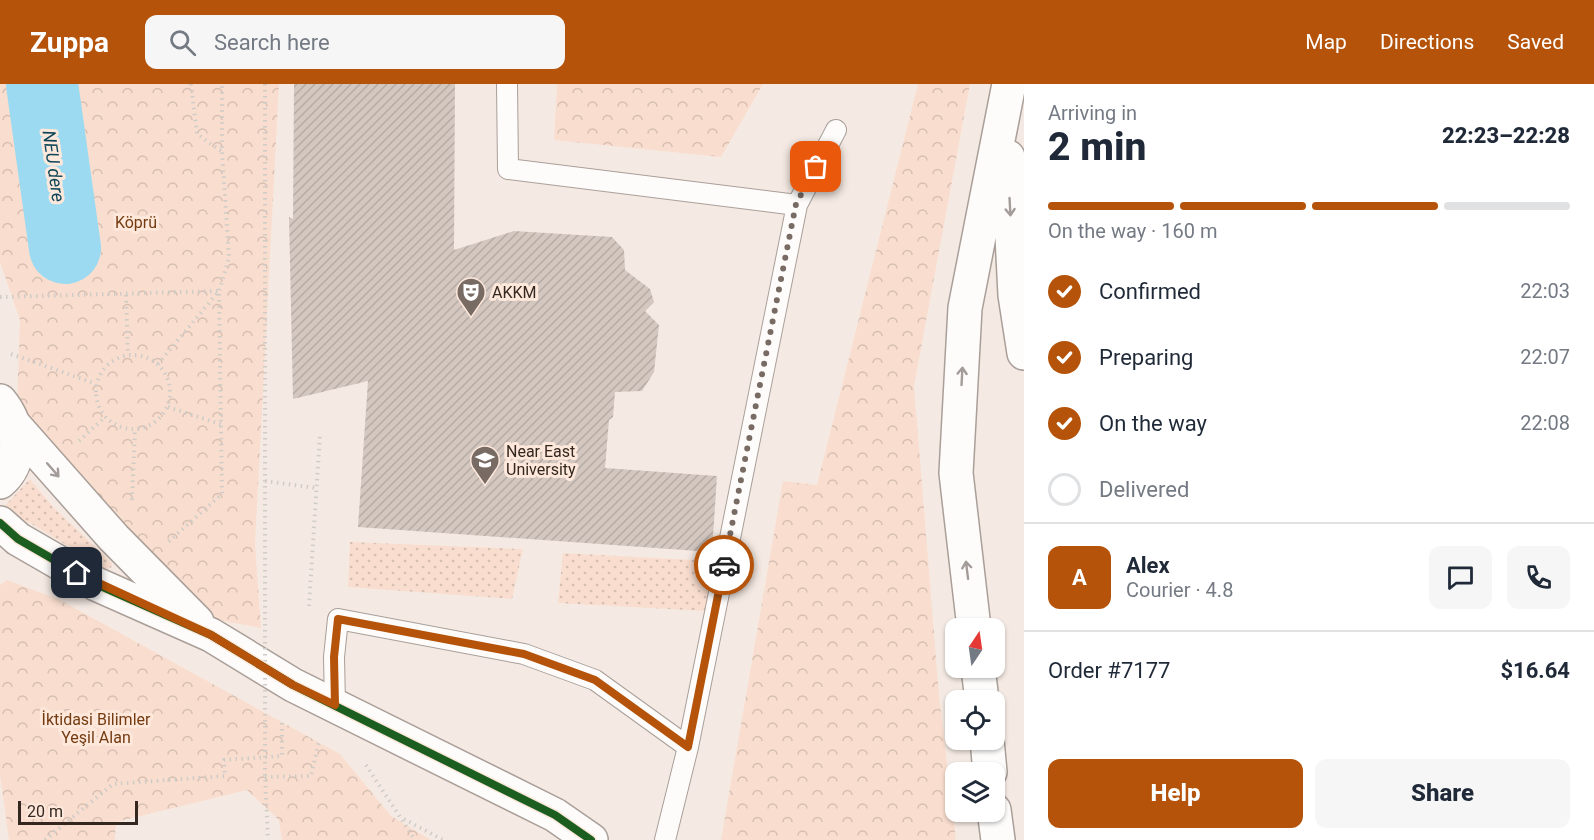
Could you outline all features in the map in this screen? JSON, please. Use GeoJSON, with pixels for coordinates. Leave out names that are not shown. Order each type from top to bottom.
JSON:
{"type":"FeatureCollection","features":[{"type":"Feature","properties":{"kind":"street"},"geometry":{"type":"LineString","coordinates":[[1007,95],[1015,295],[1024,353]]}},
{"type":"Feature","properties":{"kind":"street"},"geometry":{"type":"LineString","coordinates":[[973,618],[956,473],[965,308],[1007,95]]}},
{"type":"Feature","properties":{"kind":"street"},"geometry":{"type":"LineString","coordinates":[[0,482],[14,463],[17,445],[7,414]]}},
{"type":"Feature","properties":{"kind":"street"},"geometry":{"type":"LineString","coordinates":[[7,414],[114,538],[211,635]]}},
{"type":"Feature","properties":{"kind":"street"},"geometry":{"type":"LineString","coordinates":[[0,523],[18,539],[96,584],[211,635],[293,685],[555,815],[591,840]]}},
{"type":"Feature","properties":{"kind":"street"},"geometry":{"type":"LineString","coordinates":[[996,822],[998,840]]}},
{"type":"Feature","properties":{"kind":"lane"},"geometry":{"type":"LineString","coordinates":[[507,84],[508,169],[796,204]]}},
{"type":"Feature","properties":{"kind":"lane"},"geometry":{"type":"LineString","coordinates":[[665,840],[688,747],[796,204],[836,130]]}},
{"type":"Feature","properties":{"kind":"lane"},"geometry":{"type":"LineString","coordinates":[[335,705],[334,657],[338,619],[524,654],[595,680],[688,747]]}},
{"type":"Feature","properties":{"kind":"path"},"geometry":{"type":"LineString","coordinates":[[191,84],[196,134],[222,151]]}},
{"type":"Feature","properties":{"kind":"path"},"geometry":{"type":"LineString","coordinates":[[166,544],[222,494],[223,425],[219,291],[229,258],[222,151],[222,84]]}},
{"type":"Feature","properties":{"kind":"path"},"geometry":{"type":"LineString","coordinates":[[265,84],[265,777],[268,840]]}},
{"type":"Feature","properties":{"kind":"path"},"geometry":{"type":"LineString","coordinates":[[0,297],[219,291]]}},
{"type":"Feature","properties":{"kind":"path"},"geometry":{"type":"LineString","coordinates":[[158,364],[219,291]]}},
{"type":"Feature","properties":{"kind":"path"},"geometry":{"type":"LineString","coordinates":[[126,295],[128,355]]}},
{"type":"Feature","properties":{"kind":"path"},"geometry":{"type":"LineString","coordinates":[[11,354],[96,384]]}},
{"type":"Feature","properties":{"kind":"path"},"geometry":{"type":"LineString","coordinates":[[128,355],[144,357],[158,364],[168,377],[171,392],[168,407],[154,423],[135,430],[118,427],[105,417],[97,402],[96,384],[108,364],[128,355]]}},
{"type":"Feature","properties":{"kind":"path"},"geometry":{"type":"LineString","coordinates":[[168,407],[223,425]]}},
{"type":"Feature","properties":{"kind":"path"},"geometry":{"type":"LineString","coordinates":[[74,446],[105,417]]}},
{"type":"Feature","properties":{"kind":"path"},"geometry":{"type":"LineString","coordinates":[[132,510],[135,430]]}},
{"type":"Feature","properties":{"kind":"path"},"geometry":{"type":"LineString","coordinates":[[309,607],[320,434]]}},
{"type":"Feature","properties":{"kind":"path"},"geometry":{"type":"LineString","coordinates":[[265,481],[316,488]]}},
{"type":"Feature","properties":{"kind":"path"},"geometry":{"type":"LineString","coordinates":[[45,840],[113,784],[225,776],[224,760],[282,756],[282,720]]}},
{"type":"Feature","properties":{"kind":"path"},"geometry":{"type":"LineString","coordinates":[[265,777],[311,776],[320,734]]}},
{"type":"Feature","properties":{"kind":"path"},"geometry":{"type":"LineString","coordinates":[[363,760],[415,840]]}},
{"type":"Feature","properties":{"kind":"path"},"geometry":{"type":"LineString","coordinates":[[402,819],[443,840]]}},
{"type":"Feature","properties":{"kind":"green space","name":"Köprü"},"geometry":{"type":"Polygon","coordinates":[[[0,84],[279,84],[255,544],[261,628],[212,619],[26,424],[17,402],[20,320],[0,262],[0,84]]]}},
{"type":"Feature","properties":{"kind":"green space"},"geometry":{"type":"Polygon","coordinates":[[[557,84],[763,84],[721,157],[554,140],[557,84]]]}},
{"type":"Feature","properties":{"kind":"green space"},"geometry":{"type":"Polygon","coordinates":[[[918,84],[970,84],[914,386],[939,695],[947,762],[945,762],[945,822],[954,822],[956,840],[721,840],[783,481],[817,485],[918,84]]]}},
{"type":"Feature","properties":{"kind":"green space"},"geometry":{"type":"Polygon","coordinates":[[[30,479],[53,507],[112,563],[111,568],[106,569],[32,524],[1,510],[30,479]]]}},
{"type":"Feature","properties":{"kind":"green space"},"geometry":{"type":"Polygon","coordinates":[[[350,542],[523,549],[512,599],[348,587],[350,542]]]}},
{"type":"Feature","properties":{"kind":"green space"},"geometry":{"type":"Polygon","coordinates":[[[563,553],[712,561],[707,611],[558,603],[563,553]]]}},
{"type":"Feature","properties":{"kind":"green space","name":"İktidasi Bilimler Yeşil Alan"},"geometry":{"type":"Polygon","coordinates":[[[7,580],[60,600],[340,754],[391,816],[431,840],[282,840],[279,820],[247,790],[116,822],[115,840],[9,840],[0,776],[0,585],[7,580]]]}},
{"type":"Feature","properties":{"kind":"building"},"geometry":{"type":"Polygon","coordinates":[[[294,84],[455,84],[454,250],[514,231],[612,237],[624,250],[625,270],[650,289],[654,302],[645,311],[659,325],[654,372],[642,391],[615,392],[613,417],[609,420],[605,468],[717,476],[712,552],[358,527],[368,381],[293,399],[289,217],[293,219],[294,84]]]}},
{"type":"Feature","properties":{"kind":"waterway","name":"NEU dere"},"geometry":{"type":"LineString","coordinates":[[42,84],[65,248]]}},
{"type":"Feature","properties":{"kind":"cycle path"},"geometry":{"type":"LineString","coordinates":[[0,523],[18,539],[96,584],[211,635],[293,685],[555,815],[591,840]]}},
{"type":"Feature","properties":{"kind":"way so far"},"geometry":{"type":"LineString","coordinates":[[724,565],[796,204],[816,167]]}},
{"type":"Feature","properties":{"kind":"place","name":"AKKM"},"geometry":{"type":"Point","coordinates":[471,318]}},
{"type":"Feature","properties":{"kind":"place","name":"Near East University"},"geometry":{"type":"Point","coordinates":[485,486]}},
{"type":"Feature","properties":{"kind":"route"},"geometry":{"type":"LineString","coordinates":[[77,573],[96,584],[211,635],[235,652],[293,685],[335,705],[334,657],[338,619],[524,654],[595,680],[688,747],[724,565]]}}]}
